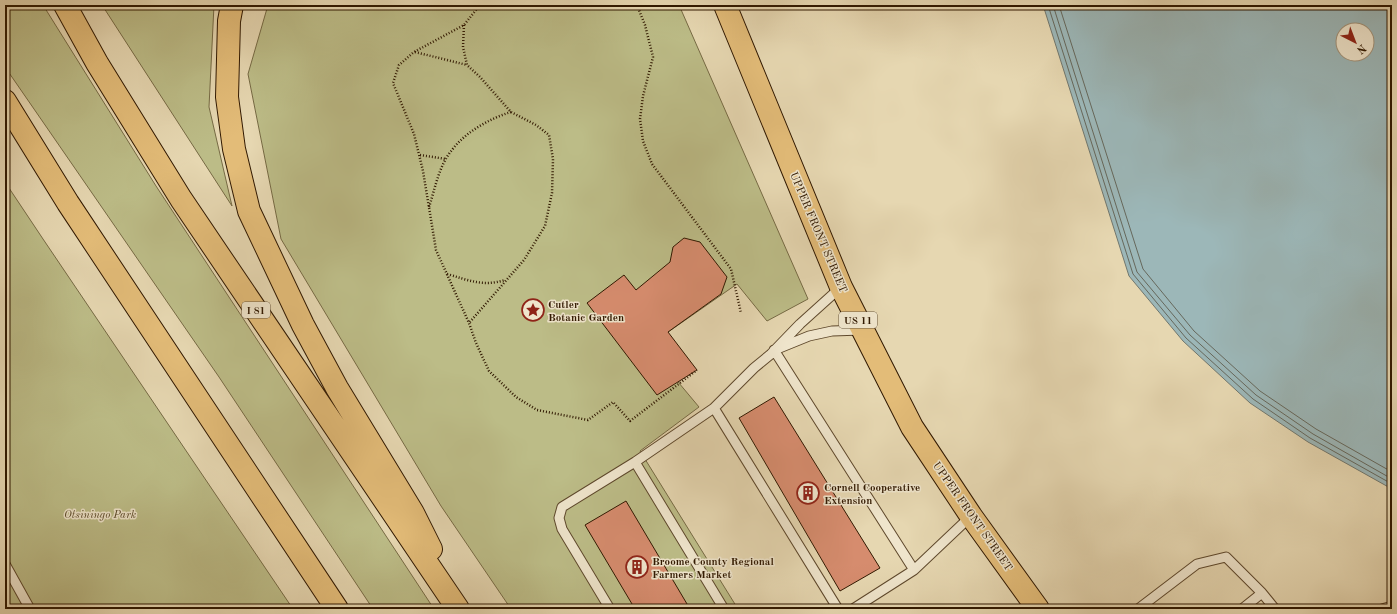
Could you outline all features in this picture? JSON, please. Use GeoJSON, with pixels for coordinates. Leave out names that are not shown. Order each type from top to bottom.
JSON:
{"type":"FeatureCollection","features":[{"type":"Feature","properties":{"kind":"main road","name":"I 81"},"geometry":{"type":"LineString","coordinates":[[64,5],[97,63],[181,199],[458,609]]}},
{"type":"Feature","properties":{"kind":"main road"},"geometry":{"type":"LineString","coordinates":[[232,5],[229,21],[227,97],[234,149],[249,211],[303,325],[337,388],[413,513],[462,609]]}},
{"type":"Feature","properties":{"kind":"main road","name":"UPPER FRONT STREET"},"geometry":{"type":"LineString","coordinates":[[725,5],[841,287],[912,427],[971,516],[1038,609]]}},
{"type":"Feature","properties":{"kind":"main road"},"geometry":{"type":"LineString","coordinates":[[5,101],[68,203],[337,609]]}},
{"type":"Feature","properties":{"kind":"main road"},"geometry":{"type":"LineString","coordinates":[[5,122],[68,203]]}},
{"type":"Feature","properties":{"kind":"lane"},"geometry":{"type":"LineString","coordinates":[[610,609],[562,530],[559,518],[562,507],[635,462],[714,408],[800,324],[841,287]]}},
{"type":"Feature","properties":{"kind":"lane"},"geometry":{"type":"LineString","coordinates":[[774,350],[810,336],[832,331],[863,330]]}},
{"type":"Feature","properties":{"kind":"lane"},"geometry":{"type":"LineString","coordinates":[[774,350],[914,570]]}},
{"type":"Feature","properties":{"kind":"lane"},"geometry":{"type":"LineString","coordinates":[[714,408],[838,609]]}},
{"type":"Feature","properties":{"kind":"lane"},"geometry":{"type":"LineString","coordinates":[[635,462],[724,609]]}},
{"type":"Feature","properties":{"kind":"lane"},"geometry":{"type":"LineString","coordinates":[[853,609],[914,570],[971,516]]}},
{"type":"Feature","properties":{"kind":"lane"},"geometry":{"type":"LineString","coordinates":[[1138,609],[1196,564],[1226,557],[1262,593],[1275,609]]}},
{"type":"Feature","properties":{"kind":"lane"},"geometry":{"type":"LineString","coordinates":[[5,564],[30,609]]}},
{"type":"Feature","properties":{"kind":"lane"},"geometry":{"type":"LineString","coordinates":[[1242,609],[1262,593]]}},
{"type":"Feature","properties":{"kind":"lane"},"geometry":{"type":"LineString","coordinates":[[1382,609],[1392,606]]}},
{"type":"Feature","properties":{"kind":"path"},"geometry":{"type":"LineString","coordinates":[[480,5],[464,25],[414,52],[399,65],[393,83],[414,134],[420,155],[436,250],[489,371],[516,397],[537,410],[588,420],[613,402],[630,421],[697,370]]}},
{"type":"Feature","properties":{"kind":"path"},"geometry":{"type":"LineString","coordinates":[[637,5],[645,25],[652,57],[642,96],[640,118],[643,141],[652,164],[731,269],[741,313]]}},
{"type":"Feature","properties":{"kind":"path"},"geometry":{"type":"LineString","coordinates":[[464,25],[463,47],[467,65]]}},
{"type":"Feature","properties":{"kind":"path"},"geometry":{"type":"LineString","coordinates":[[414,52],[467,65],[480,77],[511,112],[536,125],[549,135],[553,158],[552,193],[545,226],[524,260],[469,323]]}},
{"type":"Feature","properties":{"kind":"path"},"geometry":{"type":"LineString","coordinates":[[428,208],[443,165],[452,149],[485,122],[511,112]]}},
{"type":"Feature","properties":{"kind":"path"},"geometry":{"type":"LineString","coordinates":[[420,155],[446,159]]}},
{"type":"Feature","properties":{"kind":"path"},"geometry":{"type":"LineString","coordinates":[[447,274],[476,283],[494,283],[506,280]]}},
{"type":"Feature","properties":{"kind":"green space"},"geometry":{"type":"Polygon","coordinates":[[[5,5],[43,5],[156,186],[434,609],[373,609],[219,377],[5,67],[5,5]]]}},
{"type":"Feature","properties":{"kind":"green space"},"geometry":{"type":"Polygon","coordinates":[[[102,5],[214,5],[209,107],[232,206],[102,5]]]}},
{"type":"Feature","properties":{"kind":"green space","name":"Cutler Botanic Garden"},"geometry":{"type":"Polygon","coordinates":[[[268,5],[679,5],[808,299],[767,321],[737,284],[648,346],[699,407],[640,451],[738,609],[511,609],[441,506],[281,239],[248,74],[268,5]]]}},
{"type":"Feature","properties":{"kind":"green space","name":"Otsiningo Park"},"geometry":{"type":"Polygon","coordinates":[[[5,182],[43,239],[293,609],[5,609],[5,182]]]}},
{"type":"Feature","properties":{"kind":"water"},"geometry":{"type":"Polygon","coordinates":[[[1043,5],[1392,5],[1392,489],[1308,442],[1250,403],[1183,341],[1129,276],[1043,5]]]}},
{"type":"Feature","properties":{"kind":"building"},"geometry":{"type":"Polygon","coordinates":[[[684,238],[700,242],[727,277],[721,294],[668,332],[697,370],[657,395],[587,303],[624,275],[636,290],[670,262],[673,247],[684,238]]]}},
{"type":"Feature","properties":{"kind":"building","name":"Cornell Cooperative Extension"},"geometry":{"type":"Polygon","coordinates":[[[774,397],[880,568],[840,591],[739,418],[774,397]]]}},
{"type":"Feature","properties":{"kind":"building","name":"Broome County Regional Farmers Market"},"geometry":{"type":"Polygon","coordinates":[[[626,501],[690,609],[635,609],[585,525],[626,501]]]}},
{"type":"Feature","properties":{"kind":"place","name":"Cutler Botanic Garden"},"geometry":{"type":"Point","coordinates":[533,310]}},
{"type":"Feature","properties":{"kind":"place","name":"Cornell Cooperative Extension"},"geometry":{"type":"Point","coordinates":[808,493]}},
{"type":"Feature","properties":{"kind":"place","name":"Broome County Regional Farmers Market"},"geometry":{"type":"Point","coordinates":[637,567]}}]}
